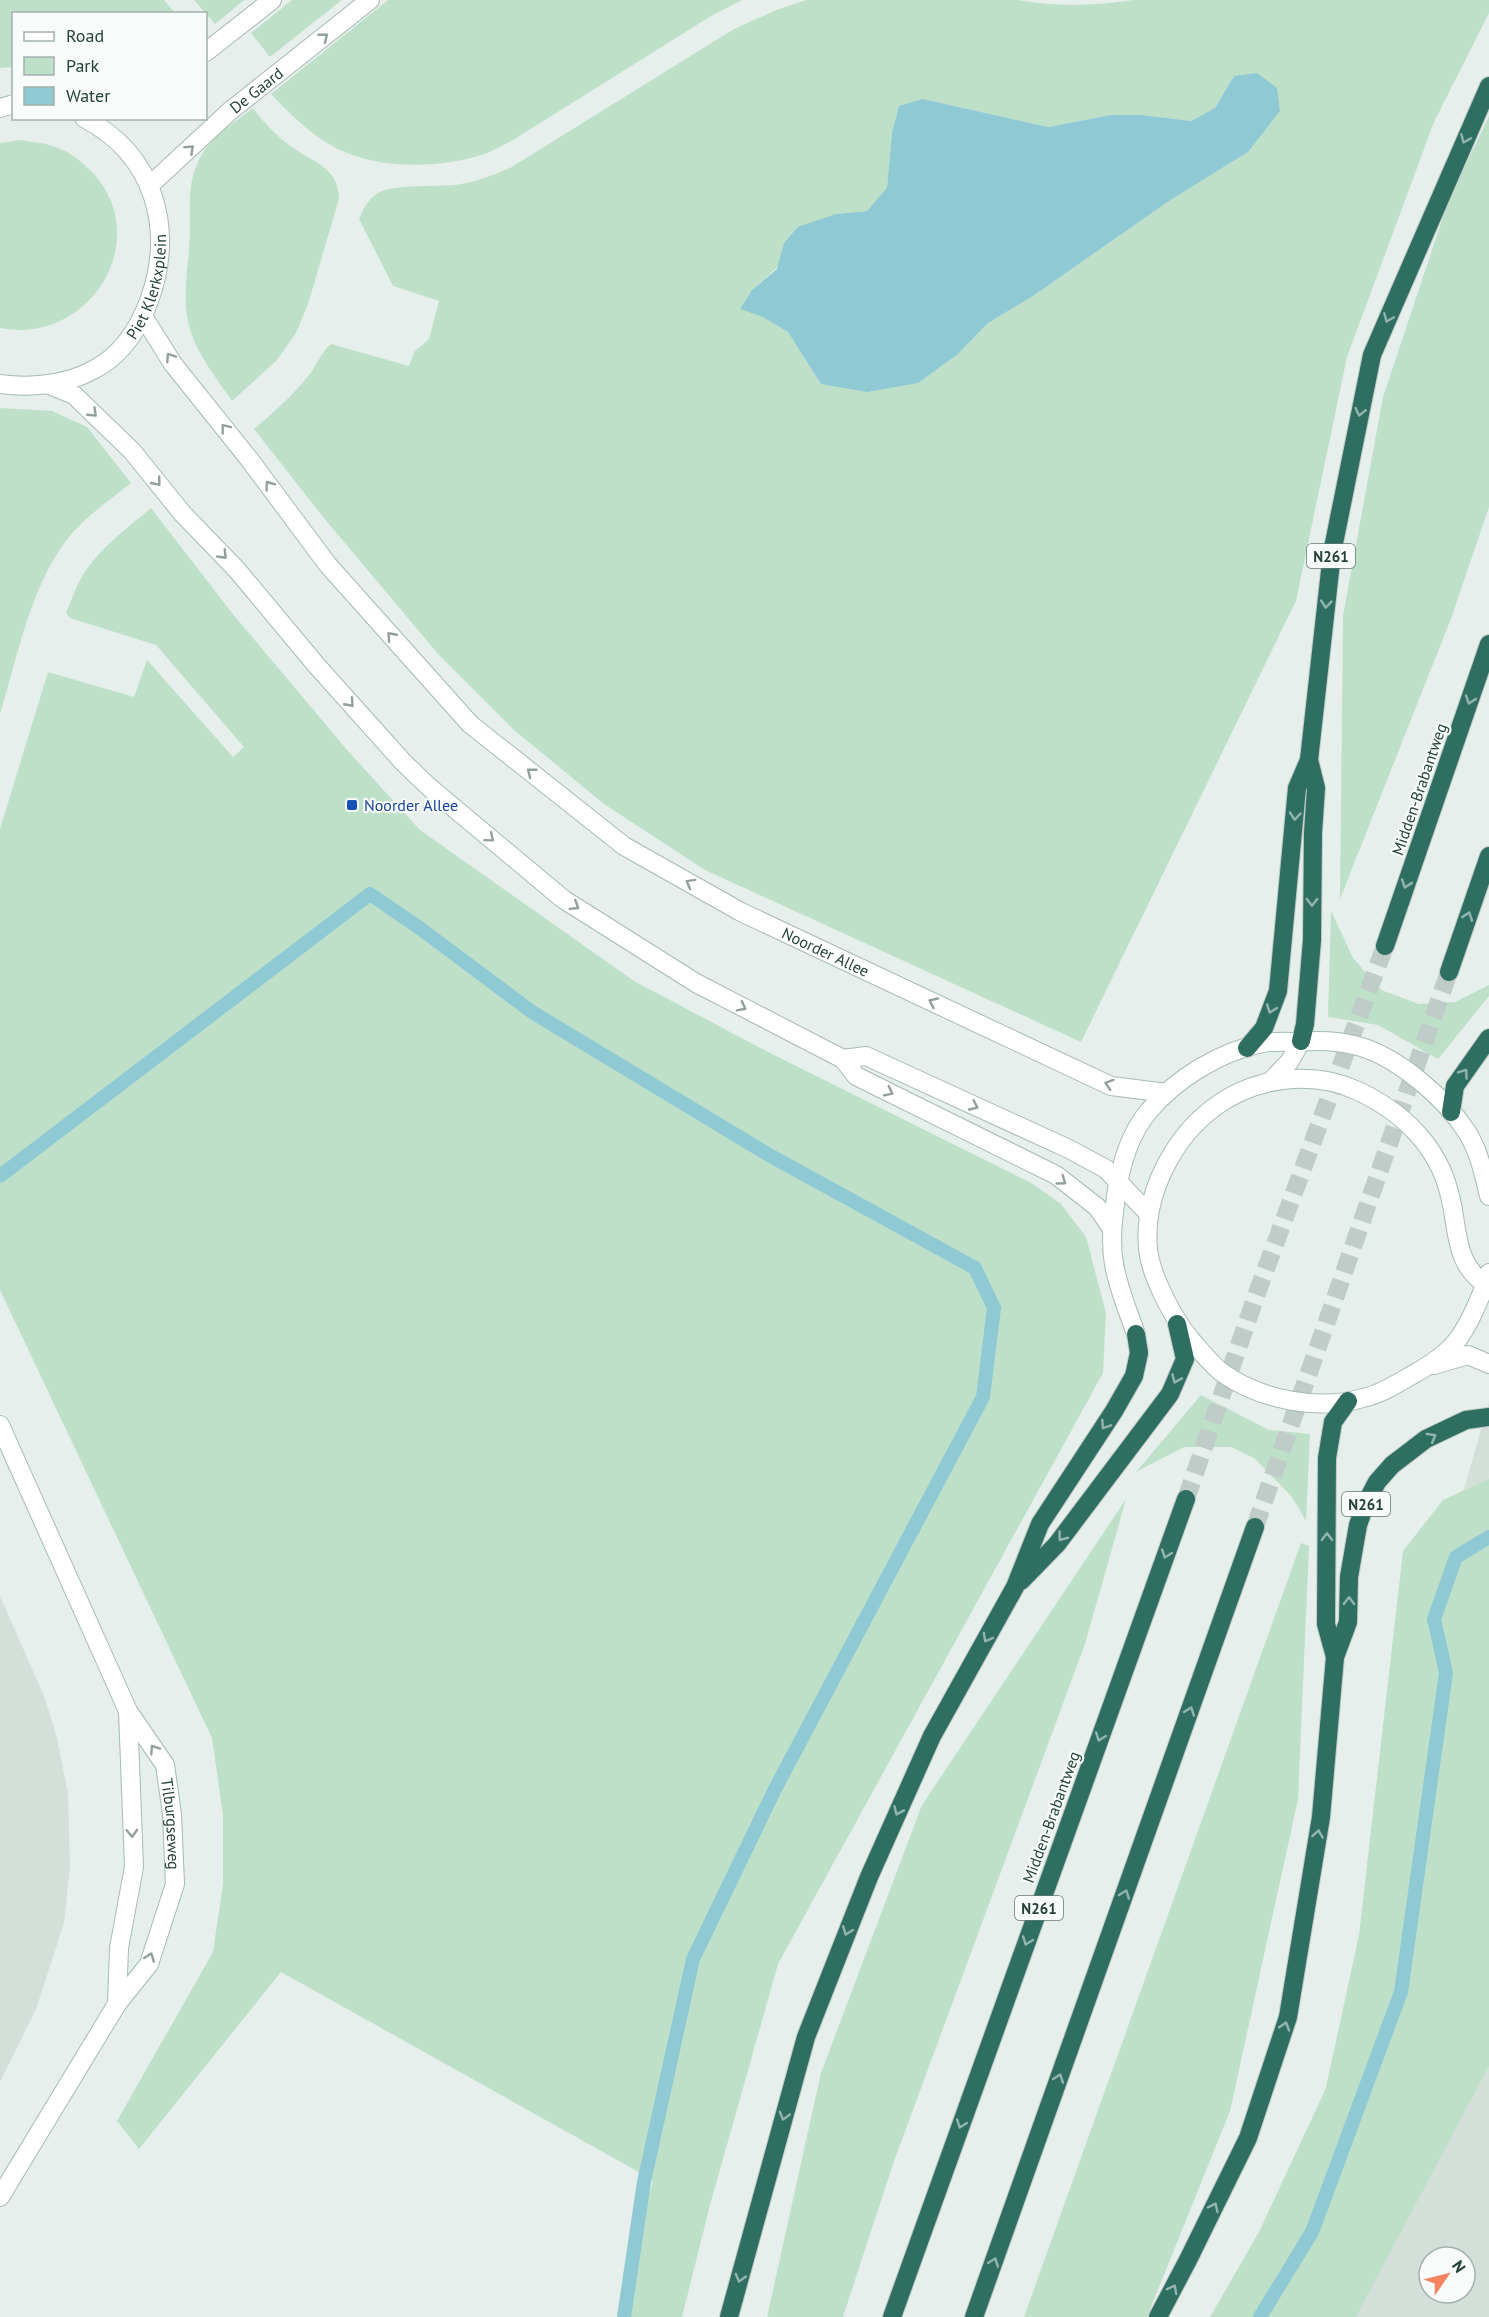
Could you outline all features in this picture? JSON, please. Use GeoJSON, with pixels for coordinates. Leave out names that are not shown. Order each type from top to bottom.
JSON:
{"type":"FeatureCollection","features":[{"type":"Feature","properties":{"kind":"highway","name":"N261"},"geometry":{"type":"LineString","coordinates":[[1247,1048],[1264,1028],[1278,991],[1297,788],[1309,760],[1332,552],[1372,355],[1489,86]]}},
{"type":"Feature","properties":{"kind":"highway","name":"Midden-Brabantweg"},"geometry":{"type":"LineString","coordinates":[[1385,946],[1489,644]]}},
{"type":"Feature","properties":{"kind":"highway","name":"N261"},"geometry":{"type":"LineString","coordinates":[[1301,1041],[1305,1024],[1312,940],[1313,833],[1316,788],[1309,760]]}},
{"type":"Feature","properties":{"kind":"highway"},"geometry":{"type":"LineString","coordinates":[[1449,972],[1489,856]]}},
{"type":"Feature","properties":{"kind":"highway"},"geometry":{"type":"LineString","coordinates":[[1451,1112],[1455,1086],[1489,1038]]}},
{"type":"Feature","properties":{"kind":"highway"},"geometry":{"type":"LineString","coordinates":[[1015,1587],[1057,1545],[1170,1394],[1185,1359],[1177,1323]]}},
{"type":"Feature","properties":{"kind":"highway"},"geometry":{"type":"LineString","coordinates":[[729,2317],[806,2037],[868,1877],[932,1736],[1015,1587],[1040,1524],[1114,1411],[1134,1376],[1139,1353],[1136,1334]]}},
{"type":"Feature","properties":{"kind":"highway","name":"N261"},"geometry":{"type":"LineString","coordinates":[[1335,1657],[1326,1624],[1327,1458],[1333,1422],[1348,1401]]}},
{"type":"Feature","properties":{"kind":"highway","name":"N261"},"geometry":{"type":"LineString","coordinates":[[1158,2317],[1248,2138],[1288,2017],[1321,1817],[1335,1657],[1348,1622],[1349,1577],[1365,1505],[1377,1482],[1392,1465],[1426,1439],[1466,1420],[1489,1417]]}},
{"type":"Feature","properties":{"kind":"highway","name":"Midden-Brabantweg"},"geometry":{"type":"LineString","coordinates":[[892,2317],[1186,1499]]}},
{"type":"Feature","properties":{"kind":"highway"},"geometry":{"type":"LineString","coordinates":[[975,2317],[1255,1527]]}},
{"type":"Feature","properties":{"kind":"street"},"geometry":{"type":"LineString","coordinates":[[207,51],[272,0]]}},
{"type":"Feature","properties":{"kind":"street","name":"De Gaard"},"geometry":{"type":"LineString","coordinates":[[149,186],[230,111],[370,0]]}},
{"type":"Feature","properties":{"kind":"street","name":"Piet Klerkxplein"},"geometry":{"type":"LineString","coordinates":[[0,384],[13,386],[47,384],[72,380],[94,370],[132,337],[143,316],[160,264],[161,237],[158,211],[149,186],[136,163],[97,121]]}},
{"type":"Feature","properties":{"kind":"street","name":"Noorder Allee"},"geometry":{"type":"LineString","coordinates":[[143,316],[173,364],[249,459],[328,565],[470,724],[624,846],[741,912],[1111,1086],[1167,1093]]}},
{"type":"Feature","properties":{"kind":"street"},"geometry":{"type":"LineString","coordinates":[[47,384],[74,395],[132,451],[182,513],[237,570],[317,666],[403,762],[429,787],[563,899],[696,983],[843,1059],[856,1076],[1056,1175],[1097,1207],[1112,1229]]}},
{"type":"Feature","properties":{"kind":"street"},"geometry":{"type":"LineString","coordinates":[[1270,1082],[1290,1061],[1301,1041]]}},
{"type":"Feature","properties":{"kind":"street"},"geometry":{"type":"LineString","coordinates":[[1136,1334],[1119,1287],[1114,1263],[1112,1229],[1118,1182],[1128,1150],[1147,1113],[1167,1093],[1203,1066],[1247,1048],[1264,1043],[1333,1041],[1359,1046],[1399,1065],[1419,1080],[1451,1112],[1467,1132],[1479,1158],[1489,1196]]}},
{"type":"Feature","properties":{"kind":"street"},"geometry":{"type":"LineString","coordinates":[[843,1059],[866,1056],[1070,1149],[1106,1169],[1149,1214]]}},
{"type":"Feature","properties":{"kind":"street"},"geometry":{"type":"LineString","coordinates":[[1294,1078],[1339,1084],[1384,1105],[1411,1125],[1441,1168],[1450,1194],[1460,1253],[1470,1269],[1488,1282],[1455,1343],[1429,1366],[1397,1384],[1363,1398],[1324,1403],[1290,1401],[1245,1386],[1222,1373],[1177,1323],[1161,1290],[1148,1251],[1149,1214],[1157,1185],[1185,1136],[1206,1114],[1229,1097],[1270,1082],[1294,1078]]}},
{"type":"Feature","properties":{"kind":"street"},"geometry":{"type":"LineString","coordinates":[[1429,1366],[1468,1355],[1489,1364]]}},
{"type":"Feature","properties":{"kind":"street","name":"Tilburgseweg"},"geometry":{"type":"LineString","coordinates":[[0,1425],[128,1712],[165,1765],[172,1815],[175,1884],[149,1964],[117,2004],[0,2197]]}},
{"type":"Feature","properties":{"kind":"street","name":"Tilburgseweg"},"geometry":{"type":"LineString","coordinates":[[117,2004],[119,1948],[134,1868],[128,1712]]}},
{"type":"Feature","properties":{"kind":"shaded area"},"geometry":{"type":"Polygon","coordinates":[[[1489,1402],[1489,2317],[1275,2317],[1439,1576],[1489,1402]]]}},
{"type":"Feature","properties":{"kind":"shaded area"},"geometry":{"type":"Polygon","coordinates":[[[0,1596],[44,1696],[56,1734],[68,1793],[70,1867],[64,1923],[36,2009],[0,2082],[0,1596]]]}},
{"type":"Feature","properties":{"kind":"green space"},"geometry":{"type":"Polygon","coordinates":[[[0,0],[164,0],[174,12],[12,12],[12,67],[0,68],[0,0]]]}},
{"type":"Feature","properties":{"kind":"green space"},"geometry":{"type":"Polygon","coordinates":[[[194,0],[244,0],[215,24],[207,12],[194,0]]]}},
{"type":"Feature","properties":{"kind":"green space"},"geometry":{"type":"Polygon","coordinates":[[[292,0],[342,0],[270,57],[251,33],[292,0]]]}},
{"type":"Feature","properties":{"kind":"green space"},"geometry":{"type":"Polygon","coordinates":[[[388,0],[742,0],[711,16],[495,150],[468,159],[415,165],[380,162],[336,148],[306,128],[271,94],[388,0]]]}},
{"type":"Feature","properties":{"kind":"green space"},"geometry":{"type":"Polygon","coordinates":[[[806,0],[1018,0],[1075,5],[1133,0],[1489,0],[1489,13],[1434,122],[1347,357],[1296,601],[1081,1042],[705,870],[604,804],[514,730],[439,655],[323,517],[254,429],[296,390],[331,344],[409,366],[414,352],[429,339],[439,301],[393,286],[359,219],[371,198],[378,193],[395,188],[467,183],[510,168],[734,29],[806,0]],[[1234,76],[1215,108],[1191,121],[1142,115],[1111,115],[1048,127],[923,99],[892,133],[887,189],[867,211],[836,214],[752,290],[740,309],[764,317],[788,332],[821,384],[958,354],[988,323],[1033,296],[1169,201],[1248,152],[1234,76]]]}},
{"type":"Feature","properties":{"kind":"green space"},"geometry":{"type":"Polygon","coordinates":[[[253,108],[284,141],[329,172],[338,188],[339,199],[308,304],[296,333],[277,360],[232,401],[198,349],[190,330],[186,309],[186,289],[190,200],[196,165],[202,154],[219,135],[253,108]]]}},
{"type":"Feature","properties":{"kind":"green space"},"geometry":{"type":"Polygon","coordinates":[[[1489,116],[1489,507],[1452,616],[1340,899],[1343,616],[1383,397],[1448,202],[1489,116]]]}},
{"type":"Feature","properties":{"kind":"green space"},"geometry":{"type":"Polygon","coordinates":[[[20,140],[55,147],[76,158],[90,170],[109,197],[117,225],[115,254],[104,281],[86,304],[61,320],[32,329],[0,328],[0,143],[20,140]]]}},
{"type":"Feature","properties":{"kind":"green space"},"geometry":{"type":"Polygon","coordinates":[[[0,408],[52,411],[87,427],[131,483],[81,524],[51,565],[39,588],[21,639],[0,714],[0,408]]]}},
{"type":"Feature","properties":{"kind":"green space"},"geometry":{"type":"Polygon","coordinates":[[[151,508],[232,613],[348,751],[420,830],[634,981],[768,1052],[1033,1184],[1061,1204],[1086,1237],[1106,1313],[1103,1373],[778,1964],[710,2205],[682,2317],[619,2317],[653,2180],[281,1972],[139,2149],[117,2121],[213,1952],[223,1884],[223,1816],[212,1738],[0,1290],[0,829],[48,672],[134,697],[147,660],[233,757],[244,747],[156,645],[70,618],[66,613],[80,580],[93,561],[116,537],[151,508]]]}},
{"type":"Feature","properties":{"kind":"green space"},"geometry":{"type":"Polygon","coordinates":[[[1331,911],[1353,958],[1381,990],[1419,1004],[1455,1002],[1489,985],[1489,996],[1438,1059],[1378,1025],[1328,1017],[1331,911]]]}},
{"type":"Feature","properties":{"kind":"green space"},"geometry":{"type":"Polygon","coordinates":[[[1201,1395],[1269,1430],[1310,1434],[1306,1521],[1292,1497],[1254,1458],[1231,1447],[1184,1447],[1136,1472],[1201,1395]]]}},
{"type":"Feature","properties":{"kind":"green space"},"geometry":{"type":"Polygon","coordinates":[[[1489,1479],[1489,2066],[1356,2317],[1210,2317],[1259,2232],[1326,2088],[1359,1935],[1403,1551],[1443,1500],[1489,1479]]]}},
{"type":"Feature","properties":{"kind":"green space"},"geometry":{"type":"Polygon","coordinates":[[[1126,1499],[1085,1644],[893,2164],[843,2317],[767,2317],[821,2073],[922,1805],[1126,1499]]]}},
{"type":"Feature","properties":{"kind":"green space"},"geometry":{"type":"Polygon","coordinates":[[[1301,1543],[1309,1546],[1298,1799],[1230,2111],[1147,2317],[1024,2317],[1301,1543]]]}},
{"type":"Feature","properties":{"kind":"water"},"geometry":{"type":"Polygon","coordinates":[[[1257,73],[1277,88],[1280,111],[1248,152],[1169,201],[1033,296],[988,323],[958,354],[918,383],[867,392],[821,384],[788,332],[763,317],[740,309],[752,290],[777,269],[784,243],[798,227],[836,214],[867,211],[887,188],[892,133],[899,106],[923,99],[1048,127],[1111,115],[1142,115],[1191,121],[1215,108],[1234,76],[1257,73]]]}},
{"type":"Feature","properties":{"kind":"waterway"},"geometry":{"type":"LineString","coordinates":[[0,1176],[370,894],[532,1012],[769,1155],[975,1268],[994,1308],[983,1397],[775,1789],[693,1959],[644,2182],[624,2317]]}},
{"type":"Feature","properties":{"kind":"waterway"},"geometry":{"type":"LineString","coordinates":[[1260,2317],[1312,2232],[1401,1992],[1446,1673],[1434,1619],[1456,1557],[1489,1537]]}},
{"type":"Feature","properties":{"kind":"tunnel"},"geometry":{"type":"LineString","coordinates":[[1186,1499],[1257,1293],[1385,946]]}},
{"type":"Feature","properties":{"kind":"tunnel"},"geometry":{"type":"LineString","coordinates":[[1255,1527],[1449,972]]}},
{"type":"Feature","properties":{"kind":"place","name":"Noorder Allee"},"geometry":{"type":"Point","coordinates":[352,805]}}]}
